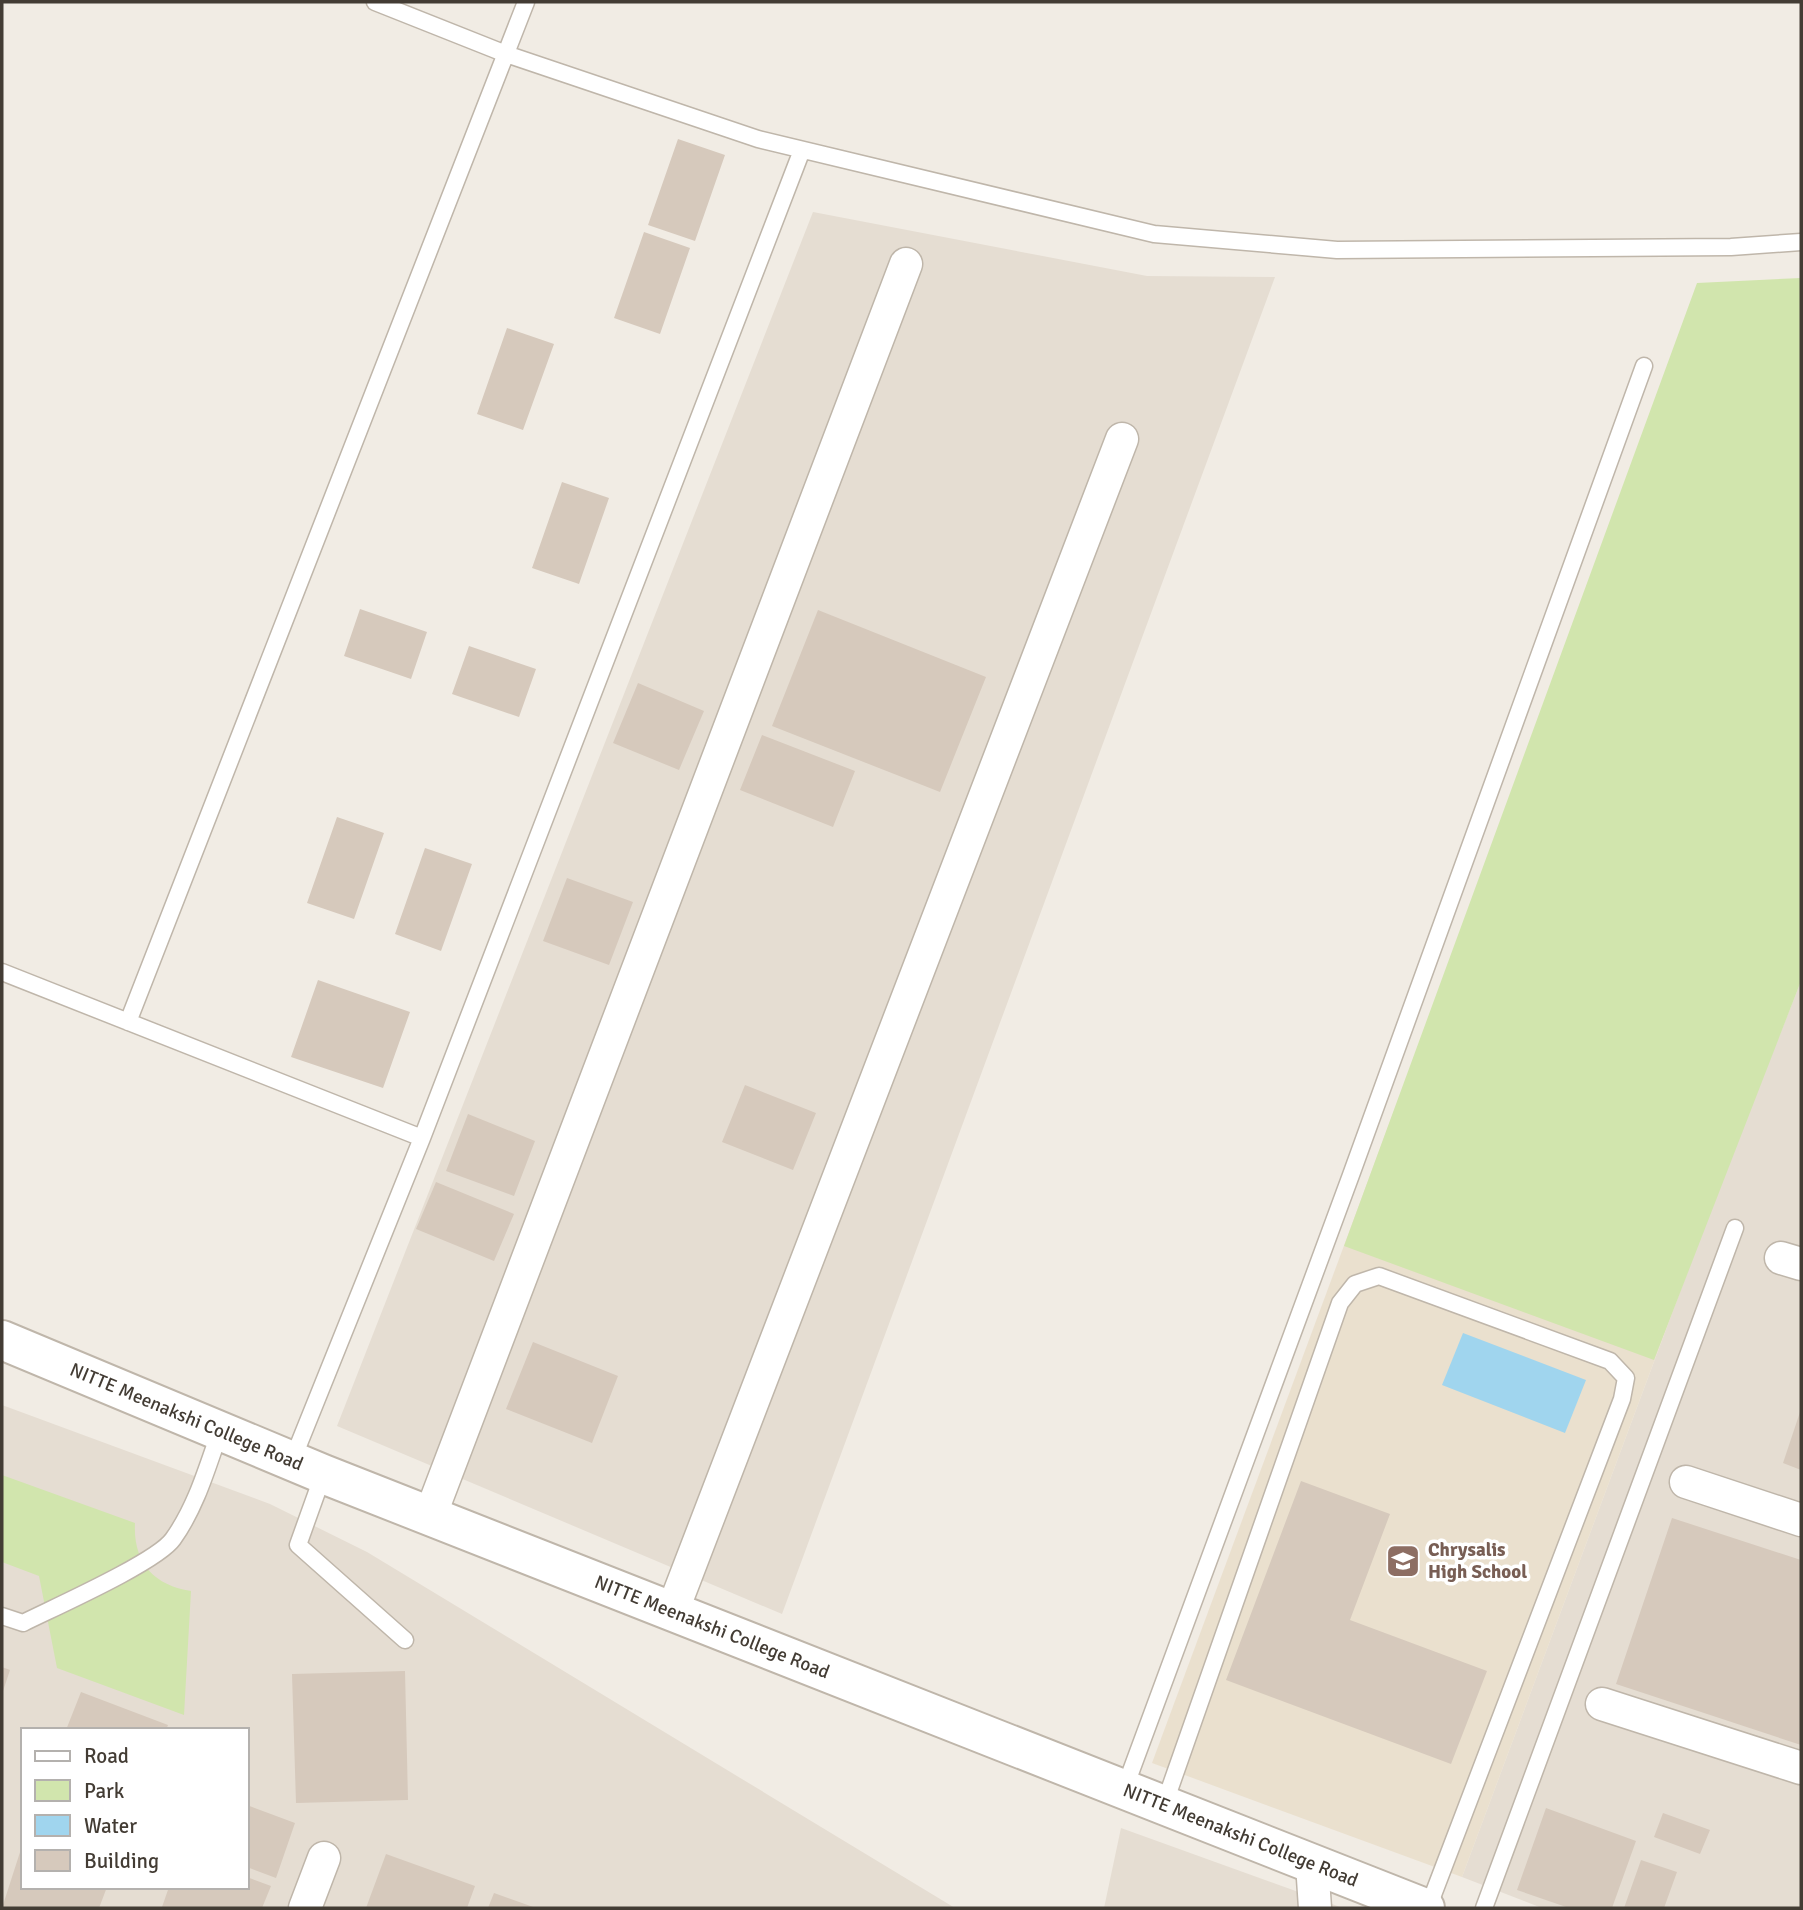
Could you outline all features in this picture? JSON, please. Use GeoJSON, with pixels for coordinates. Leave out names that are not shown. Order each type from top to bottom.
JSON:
{"type":"FeatureCollection","features":[{"type":"Feature","properties":{"kind":"street"},"geometry":{"type":"LineString","coordinates":[[430,1516],[906,264]]}},
{"type":"Feature","properties":{"kind":"street"},"geometry":{"type":"LineString","coordinates":[[672,1612],[1122,439]]}},
{"type":"Feature","properties":{"kind":"street","name":"NITTE Meenakshi College Road"},"geometry":{"type":"LineString","coordinates":[[2,1340],[307,1468],[1426,1908]]}},
{"type":"Feature","properties":{"kind":"street"},"geometry":{"type":"LineString","coordinates":[[1686,1482],[1801,1520]]}},
{"type":"Feature","properties":{"kind":"street"},"geometry":{"type":"LineString","coordinates":[[1602,1704],[1801,1768]]}},
{"type":"Feature","properties":{"kind":"street"},"geometry":{"type":"LineString","coordinates":[[305,1908],[324,1858]]}},
{"type":"Feature","properties":{"kind":"street"},"geometry":{"type":"LineString","coordinates":[[1312,1864],[1315,1908]]}},
{"type":"Feature","properties":{"kind":"lane"},"geometry":{"type":"LineString","coordinates":[[375,2],[506,54],[758,139],[1154,234],[1337,250],[1731,247],[1801,242]]}},
{"type":"Feature","properties":{"kind":"lane"},"geometry":{"type":"LineString","coordinates":[[128,1022],[526,2]]}},
{"type":"Feature","properties":{"kind":"lane"},"geometry":{"type":"LineString","coordinates":[[405,1640],[298,1545],[307,1468],[422,1138],[802,150]]}},
{"type":"Feature","properties":{"kind":"lane"},"geometry":{"type":"LineString","coordinates":[[1124,1790],[1347,1188],[1644,366]]}},
{"type":"Feature","properties":{"kind":"lane"},"geometry":{"type":"LineString","coordinates":[[2,972],[422,1138]]}},
{"type":"Feature","properties":{"kind":"lane"},"geometry":{"type":"LineString","coordinates":[[1484,1908],[1735,1228]]}},
{"type":"Feature","properties":{"kind":"lane"},"geometry":{"type":"LineString","coordinates":[[1164,1805],[1340,1303],[1355,1284],[1379,1276],[1610,1361],[1626,1378],[1622,1399],[1426,1908]]}},
{"type":"Feature","properties":{"kind":"lane"},"geometry":{"type":"LineString","coordinates":[[2,1616],[23,1623],[111,1579],[172,1542],[198,1496],[220,1432]]}},
{"type":"Feature","properties":{"kind":"shaded area"},"geometry":{"type":"Polygon","coordinates":[[[813,212],[1147,276],[1275,277],[782,1614],[337,1426],[813,212]]]}},
{"type":"Feature","properties":{"kind":"shaded area"},"geometry":{"type":"Polygon","coordinates":[[[1801,981],[1801,1908],[1542,1908],[1462,1877],[1712,1206],[1801,981]]]}},
{"type":"Feature","properties":{"kind":"shaded area","name":"Chrysalis High School"},"geometry":{"type":"Polygon","coordinates":[[[1401,1092],[1712,1206],[1462,1877],[1152,1763],[1401,1092]]]}},
{"type":"Feature","properties":{"kind":"shaded area"},"geometry":{"type":"Polygon","coordinates":[[[2,1405],[270,1504],[367,1552],[955,1908],[2,1908],[2,1405]]]}},
{"type":"Feature","properties":{"kind":"shaded area"},"geometry":{"type":"Polygon","coordinates":[[[1121,1828],[1343,1908],[1104,1908],[1121,1828]]]}},
{"type":"Feature","properties":{"kind":"green space"},"geometry":{"type":"Polygon","coordinates":[[[1801,278],[1801,981],[1654,1360],[1344,1246],[1697,283],[1801,278]]]}},
{"type":"Feature","properties":{"kind":"green space"},"geometry":{"type":"Polygon","coordinates":[[[2,1475],[135,1523],[138,1549],[148,1569],[166,1583],[191,1591],[184,1715],[57,1668],[39,1576],[2,1562],[2,1475]]]}},
{"type":"Feature","properties":{"kind":"water"},"geometry":{"type":"Polygon","coordinates":[[[1463,1333],[1586,1380],[1565,1433],[1442,1385],[1463,1333]]]}},
{"type":"Feature","properties":{"kind":"building"},"geometry":{"type":"Polygon","coordinates":[[[678,139],[725,155],[695,241],[648,225],[678,139]]]}},
{"type":"Feature","properties":{"kind":"building"},"geometry":{"type":"Polygon","coordinates":[[[644,232],[690,248],[660,334],[614,318],[644,232]]]}},
{"type":"Feature","properties":{"kind":"building"},"geometry":{"type":"Polygon","coordinates":[[[507,328],[554,344],[523,430],[477,414],[507,328]]]}},
{"type":"Feature","properties":{"kind":"building"},"geometry":{"type":"Polygon","coordinates":[[[562,482],[609,498],[579,584],[532,568],[562,482]]]}},
{"type":"Feature","properties":{"kind":"building"},"geometry":{"type":"Polygon","coordinates":[[[360,609],[427,632],[411,679],[344,656],[360,609]]]}},
{"type":"Feature","properties":{"kind":"building"},"geometry":{"type":"Polygon","coordinates":[[[818,610],[986,677],[940,792],[772,726],[818,610]]]}},
{"type":"Feature","properties":{"kind":"building"},"geometry":{"type":"Polygon","coordinates":[[[469,646],[536,669],[519,717],[452,694],[469,646]]]}},
{"type":"Feature","properties":{"kind":"building"},"geometry":{"type":"Polygon","coordinates":[[[638,683],[704,711],[679,770],[613,743],[638,683]]]}},
{"type":"Feature","properties":{"kind":"building"},"geometry":{"type":"Polygon","coordinates":[[[762,735],[855,771],[833,827],[740,790],[762,735]]]}},
{"type":"Feature","properties":{"kind":"building"},"geometry":{"type":"Polygon","coordinates":[[[337,817],[384,833],[354,919],[307,903],[337,817]]]}},
{"type":"Feature","properties":{"kind":"building"},"geometry":{"type":"Polygon","coordinates":[[[425,848],[472,864],[441,951],[395,934],[425,848]]]}},
{"type":"Feature","properties":{"kind":"building"},"geometry":{"type":"Polygon","coordinates":[[[567,878],[633,902],[609,965],[543,941],[567,878]]]}},
{"type":"Feature","properties":{"kind":"building"},"geometry":{"type":"Polygon","coordinates":[[[318,980],[410,1012],[383,1088],[291,1057],[318,980]]]}},
{"type":"Feature","properties":{"kind":"building"},"geometry":{"type":"Polygon","coordinates":[[[745,1085],[816,1113],[793,1170],[722,1142],[745,1085]]]}},
{"type":"Feature","properties":{"kind":"building"},"geometry":{"type":"Polygon","coordinates":[[[468,1114],[535,1141],[514,1196],[446,1171],[468,1114]]]}},
{"type":"Feature","properties":{"kind":"building"},"geometry":{"type":"Polygon","coordinates":[[[436,1182],[514,1214],[494,1261],[416,1229],[436,1182]]]}},
{"type":"Feature","properties":{"kind":"building"},"geometry":{"type":"Polygon","coordinates":[[[533,1342],[618,1376],[592,1443],[506,1409],[533,1342]]]}},
{"type":"Feature","properties":{"kind":"building"},"geometry":{"type":"Polygon","coordinates":[[[1801,1409],[1801,1470],[1783,1463],[1801,1409]]]}},
{"type":"Feature","properties":{"kind":"building"},"geometry":{"type":"Polygon","coordinates":[[[1301,1481],[1390,1514],[1350,1620],[1487,1671],[1451,1764],[1226,1680],[1301,1481]]]}},
{"type":"Feature","properties":{"kind":"building"},"geometry":{"type":"Polygon","coordinates":[[[1672,1518],[1801,1560],[1801,1745],[1616,1684],[1672,1518]]]}},
{"type":"Feature","properties":{"kind":"building"},"geometry":{"type":"Polygon","coordinates":[[[2,1667],[10,1670],[2,1694],[2,1667]]]}},
{"type":"Feature","properties":{"kind":"building"},"geometry":{"type":"Polygon","coordinates":[[[405,1671],[408,1800],[296,1803],[292,1674],[405,1671]]]}},
{"type":"Feature","properties":{"kind":"building"},"geometry":{"type":"Polygon","coordinates":[[[81,1692],[168,1725],[167,1728],[67,1728],[81,1692]]]}},
{"type":"Feature","properties":{"kind":"building"},"geometry":{"type":"Polygon","coordinates":[[[248,1805],[295,1823],[276,1878],[248,1867],[248,1805]]]}},
{"type":"Feature","properties":{"kind":"building"},"geometry":{"type":"Polygon","coordinates":[[[1546,1808],[1636,1841],[1612,1908],[1569,1908],[1517,1890],[1546,1808]]]}},
{"type":"Feature","properties":{"kind":"building"},"geometry":{"type":"Polygon","coordinates":[[[1663,1813],[1710,1830],[1700,1854],[1654,1837],[1663,1813]]]}},
{"type":"Feature","properties":{"kind":"building"},"geometry":{"type":"Polygon","coordinates":[[[21,1849],[21,1889],[106,1889],[99,1908],[2,1908],[21,1849]]]}},
{"type":"Feature","properties":{"kind":"building"},"geometry":{"type":"Polygon","coordinates":[[[386,1854],[475,1886],[467,1908],[366,1908],[386,1854]]]}},
{"type":"Feature","properties":{"kind":"building"},"geometry":{"type":"Polygon","coordinates":[[[1641,1860],[1677,1872],[1664,1908],[1624,1908],[1641,1860]]]}},
{"type":"Feature","properties":{"kind":"building"},"geometry":{"type":"Polygon","coordinates":[[[248,1877],[271,1886],[262,1908],[162,1907],[168,1889],[248,1889],[248,1877]]]}},
{"type":"Feature","properties":{"kind":"building"},"geometry":{"type":"Polygon","coordinates":[[[494,1893],[536,1908],[488,1908],[494,1893]]]}},
{"type":"Feature","properties":{"kind":"place","name":"Chrysalis High School"},"geometry":{"type":"Point","coordinates":[1403,1561]}}]}
